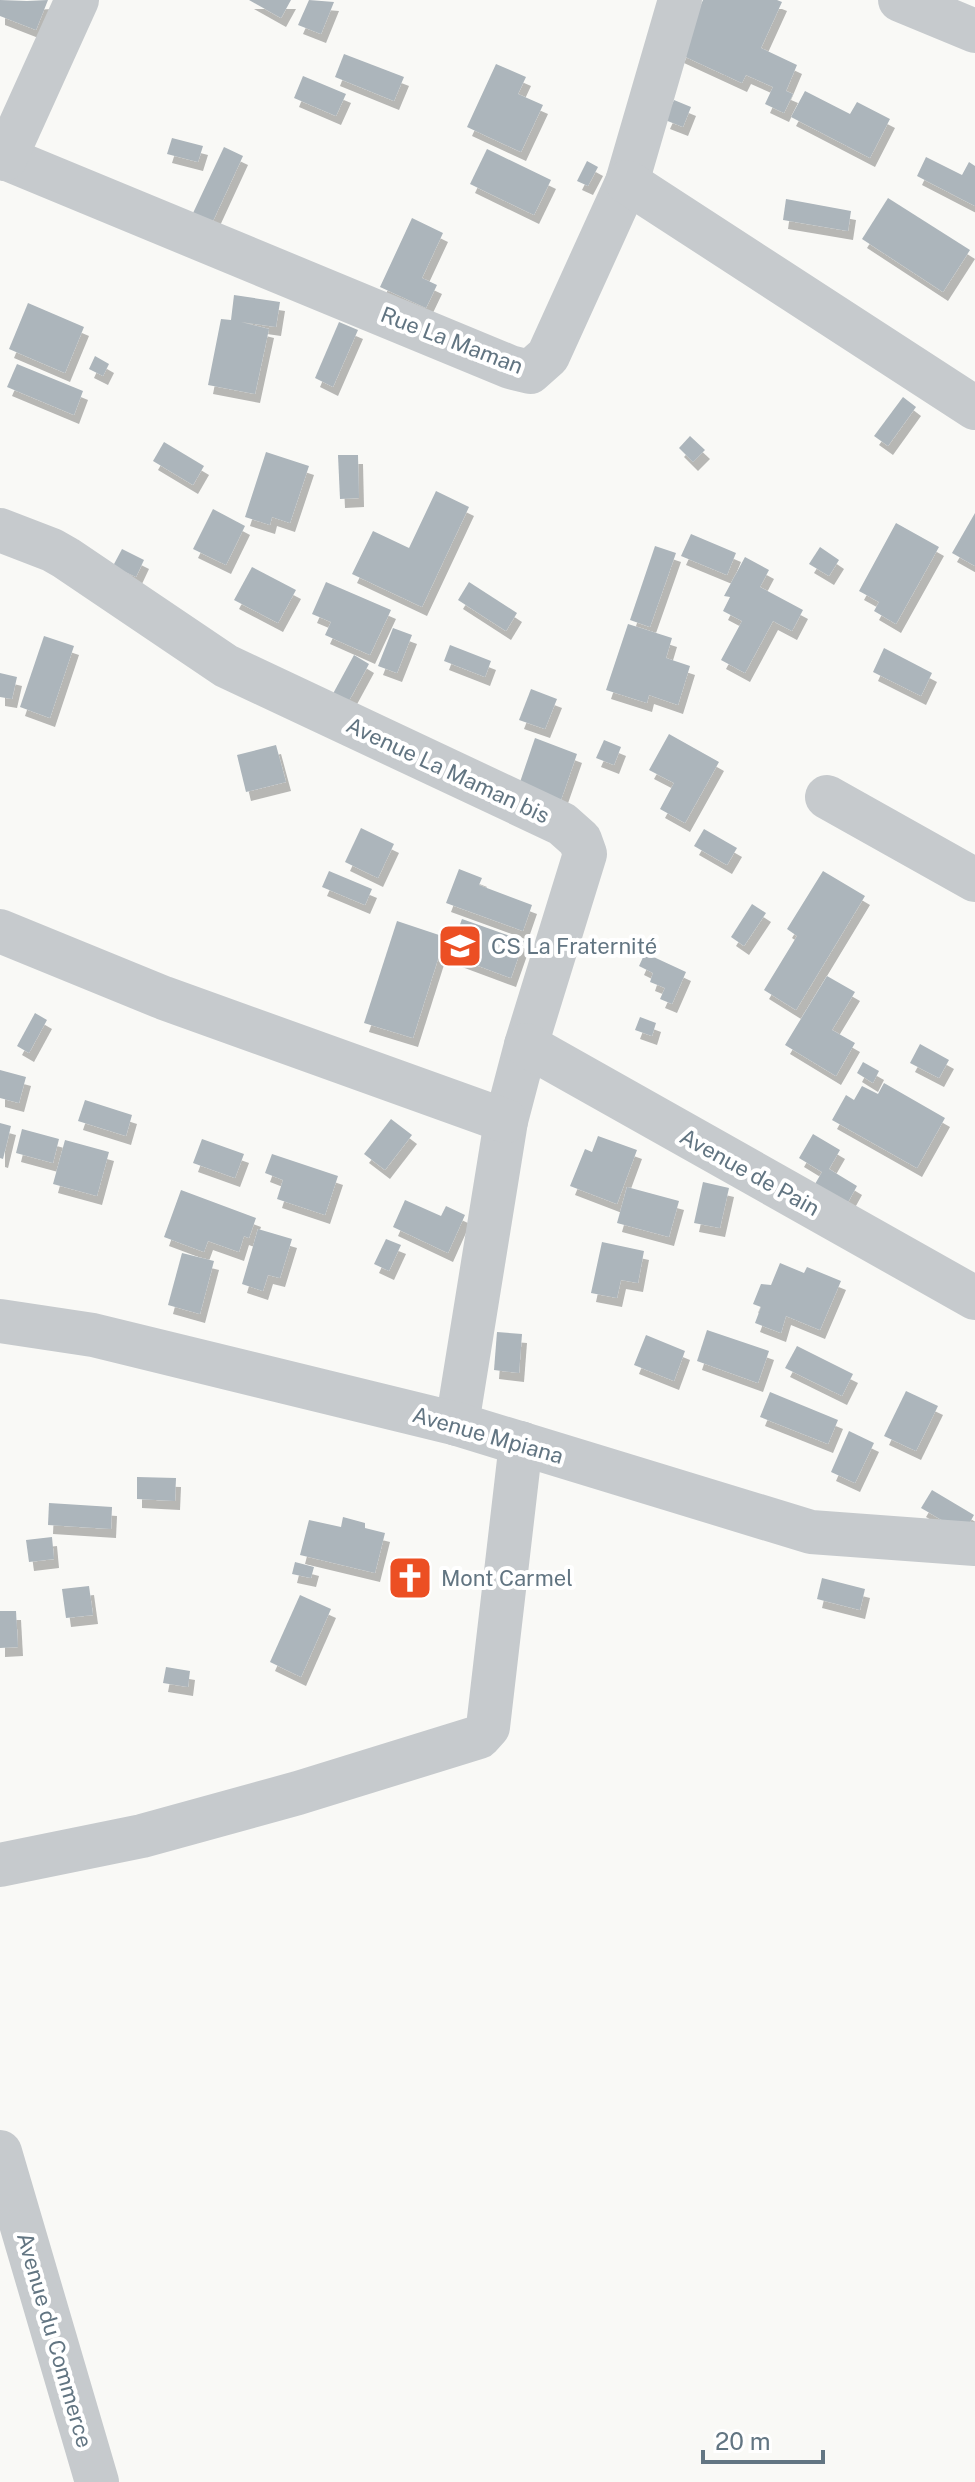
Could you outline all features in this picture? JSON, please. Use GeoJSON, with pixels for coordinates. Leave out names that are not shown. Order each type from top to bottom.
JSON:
{"type":"FeatureCollection","features":[{"type":"Feature","properties":{"kind":"street"},"geometry":{"type":"LineString","coordinates":[[3,158],[77,0]]}},
{"type":"Feature","properties":{"kind":"street","name":"Rue La Maman"},"geometry":{"type":"LineString","coordinates":[[3,158],[510,367],[530,372],[548,356],[627,182],[680,0]]}},
{"type":"Feature","properties":{"kind":"street"},"geometry":{"type":"LineString","coordinates":[[900,0],[975,31]]}},
{"type":"Feature","properties":{"kind":"street"},"geometry":{"type":"LineString","coordinates":[[627,182],[975,408]]}},
{"type":"Feature","properties":{"kind":"street","name":"Avenue La Maman bis"},"geometry":{"type":"LineString","coordinates":[[0,530],[66,558],[226,666],[562,824],[580,840],[585,854],[506,1121],[457,1424]]}},
{"type":"Feature","properties":{"kind":"street"},"geometry":{"type":"LineString","coordinates":[[827,797],[975,880]]}},
{"type":"Feature","properties":{"kind":"street"},"geometry":{"type":"LineString","coordinates":[[0,931],[164,998],[506,1121]]}},
{"type":"Feature","properties":{"kind":"street","name":"Avenue de Pain"},"geometry":{"type":"LineString","coordinates":[[526,1045],[975,1298]]}},
{"type":"Feature","properties":{"kind":"street","name":"Avenue Mpiana"},"geometry":{"type":"LineString","coordinates":[[0,1321],[93,1335],[457,1424],[811,1532],[975,1544]]}},
{"type":"Feature","properties":{"kind":"street"},"geometry":{"type":"LineString","coordinates":[[0,1865],[142,1836],[298,1793],[479,1737],[488,1727],[521,1443]]}},
{"type":"Feature","properties":{"kind":"street","name":"Avenue du Commerce"},"geometry":{"type":"LineString","coordinates":[[0,2152],[97,2482]]}},
{"type":"Feature","properties":{"kind":"building"},"geometry":{"type":"Polygon","coordinates":[[[0,0],[48,0],[36,30],[0,16],[0,0]]]}},
{"type":"Feature","properties":{"kind":"building"},"geometry":{"type":"Polygon","coordinates":[[[249,0],[291,0],[281,18],[249,0]]]}},
{"type":"Feature","properties":{"kind":"building"},"geometry":{"type":"Polygon","coordinates":[[[309,0],[334,2],[321,34],[298,25],[309,0]]]}},
{"type":"Feature","properties":{"kind":"building"},"geometry":{"type":"Polygon","coordinates":[[[703,0],[782,2],[761,48],[797,65],[786,91],[793,94],[784,113],[765,104],[773,87],[746,75],[742,83],[679,54],[703,0]]]}},
{"type":"Feature","properties":{"kind":"building"},"geometry":{"type":"Polygon","coordinates":[[[344,54],[404,77],[394,101],[335,77],[344,54]]]}},
{"type":"Feature","properties":{"kind":"building"},"geometry":{"type":"Polygon","coordinates":[[[496,64],[526,77],[518,94],[543,105],[521,152],[467,127],[496,64]]]}},
{"type":"Feature","properties":{"kind":"building"},"geometry":{"type":"Polygon","coordinates":[[[303,76],[346,94],[336,116],[294,98],[303,76]]]}},
{"type":"Feature","properties":{"kind":"building"},"geometry":{"type":"Polygon","coordinates":[[[805,91],[850,114],[857,102],[890,119],[870,158],[791,117],[805,91]]]}},
{"type":"Feature","properties":{"kind":"building"},"geometry":{"type":"Polygon","coordinates":[[[674,100],[691,107],[683,127],[665,120],[674,100]]]}},
{"type":"Feature","properties":{"kind":"building"},"geometry":{"type":"Polygon","coordinates":[[[172,138],[203,146],[198,162],[167,154],[172,138]]]}},
{"type":"Feature","properties":{"kind":"building"},"geometry":{"type":"Polygon","coordinates":[[[224,147],[243,156],[213,221],[193,213],[224,147]]]}},
{"type":"Feature","properties":{"kind":"building"},"geometry":{"type":"Polygon","coordinates":[[[487,149],[551,180],[534,215],[470,184],[487,149]]]}},
{"type":"Feature","properties":{"kind":"building"},"geometry":{"type":"Polygon","coordinates":[[[926,157],[962,175],[969,162],[975,166],[975,206],[917,176],[926,157]]]}},
{"type":"Feature","properties":{"kind":"building"},"geometry":{"type":"Polygon","coordinates":[[[587,161],[598,167],[588,186],[577,181],[587,161]]]}},
{"type":"Feature","properties":{"kind":"building"},"geometry":{"type":"Polygon","coordinates":[[[888,198],[970,250],[943,292],[862,239],[888,198]]]}},
{"type":"Feature","properties":{"kind":"building"},"geometry":{"type":"Polygon","coordinates":[[[786,199],[851,211],[848,231],[783,220],[786,199]]]}},
{"type":"Feature","properties":{"kind":"building"},"geometry":{"type":"Polygon","coordinates":[[[412,218],[443,233],[422,278],[437,285],[426,308],[380,287],[412,218]]]}},
{"type":"Feature","properties":{"kind":"building"},"geometry":{"type":"Polygon","coordinates":[[[234,295],[280,302],[276,327],[241,322],[269,329],[255,394],[208,385],[221,319],[231,320],[234,295]]]}},
{"type":"Feature","properties":{"kind":"building"},"geometry":{"type":"Polygon","coordinates":[[[28,303],[84,327],[65,373],[9,349],[28,303]]]}},
{"type":"Feature","properties":{"kind":"building"},"geometry":{"type":"Polygon","coordinates":[[[339,322],[358,330],[333,387],[315,378],[339,322]]]}},
{"type":"Feature","properties":{"kind":"building"},"geometry":{"type":"Polygon","coordinates":[[[95,356],[109,364],[103,376],[89,369],[95,356]]]}},
{"type":"Feature","properties":{"kind":"building"},"geometry":{"type":"Polygon","coordinates":[[[17,364],[83,391],[74,415],[7,387],[17,364]]]}},
{"type":"Feature","properties":{"kind":"building"},"geometry":{"type":"Polygon","coordinates":[[[903,397],[916,407],[888,446],[874,436],[903,397]]]}},
{"type":"Feature","properties":{"kind":"building"},"geometry":{"type":"Polygon","coordinates":[[[690,436],[705,450],[693,462],[679,448],[690,436]]]}},
{"type":"Feature","properties":{"kind":"building"},"geometry":{"type":"Polygon","coordinates":[[[164,442],[204,466],[193,485],[153,461],[164,442]]]}},
{"type":"Feature","properties":{"kind":"building"},"geometry":{"type":"Polygon","coordinates":[[[266,452],[309,466],[290,523],[272,517],[270,525],[245,517],[266,452]]]}},
{"type":"Feature","properties":{"kind":"building"},"geometry":{"type":"Polygon","coordinates":[[[338,455],[358,455],[359,498],[340,499],[338,455]]]}},
{"type":"Feature","properties":{"kind":"building"},"geometry":{"type":"Polygon","coordinates":[[[436,491],[469,507],[422,607],[352,574],[373,531],[409,548],[436,491]]]}},
{"type":"Feature","properties":{"kind":"building"},"geometry":{"type":"Polygon","coordinates":[[[213,509],[245,526],[226,565],[193,549],[213,509]]]}},
{"type":"Feature","properties":{"kind":"building"},"geometry":{"type":"Polygon","coordinates":[[[975,513],[975,566],[952,553],[975,513]]]}},
{"type":"Feature","properties":{"kind":"building"},"geometry":{"type":"Polygon","coordinates":[[[896,523],[939,547],[896,624],[874,611],[879,602],[859,591],[896,523]]]}},
{"type":"Feature","properties":{"kind":"building"},"geometry":{"type":"Polygon","coordinates":[[[691,534],[736,553],[727,575],[681,556],[691,534]]]}},
{"type":"Feature","properties":{"kind":"building"},"geometry":{"type":"Polygon","coordinates":[[[655,546],[676,553],[650,627],[630,620],[655,546]]]}},
{"type":"Feature","properties":{"kind":"building"},"geometry":{"type":"Polygon","coordinates":[[[820,547],[839,560],[829,576],[809,564],[820,547]]]}},
{"type":"Feature","properties":{"kind":"building"},"geometry":{"type":"Polygon","coordinates":[[[122,549],[144,560],[136,577],[113,566],[122,549]]]}},
{"type":"Feature","properties":{"kind":"building"},"geometry":{"type":"Polygon","coordinates":[[[745,557],[769,570],[760,587],[803,610],[792,631],[773,621],[745,673],[721,660],[742,621],[723,611],[730,597],[724,596],[745,557]]]}},
{"type":"Feature","properties":{"kind":"building"},"geometry":{"type":"Polygon","coordinates":[[[252,567],[296,590],[278,623],[234,600],[252,567]]]}},
{"type":"Feature","properties":{"kind":"building"},"geometry":{"type":"Polygon","coordinates":[[[326,582],[391,610],[370,655],[325,635],[331,622],[312,614],[326,582]]]}},
{"type":"Feature","properties":{"kind":"building"},"geometry":{"type":"Polygon","coordinates":[[[469,582],[517,613],[506,631],[458,600],[469,582]]]}},
{"type":"Feature","properties":{"kind":"building"},"geometry":{"type":"Polygon","coordinates":[[[628,624],[672,638],[666,658],[690,666],[678,705],[649,695],[647,703],[606,690],[628,624]]]}},
{"type":"Feature","properties":{"kind":"building"},"geometry":{"type":"Polygon","coordinates":[[[393,628],[412,635],[397,673],[378,666],[393,628]]]}},
{"type":"Feature","properties":{"kind":"building"},"geometry":{"type":"Polygon","coordinates":[[[44,636],[74,646],[50,718],[20,707],[44,636]]]}},
{"type":"Feature","properties":{"kind":"building"},"geometry":{"type":"Polygon","coordinates":[[[450,645],[491,661],[485,677],[444,661],[450,645]]]}},
{"type":"Feature","properties":{"kind":"building"},"geometry":{"type":"Polygon","coordinates":[[[884,648],[932,673],[921,696],[873,672],[884,648]]]}},
{"type":"Feature","properties":{"kind":"building"},"geometry":{"type":"Polygon","coordinates":[[[354,655],[369,664],[344,710],[329,701],[354,655]]]}},
{"type":"Feature","properties":{"kind":"building"},"geometry":{"type":"Polygon","coordinates":[[[0,673],[17,677],[12,699],[0,697],[0,673]]]}},
{"type":"Feature","properties":{"kind":"building"},"geometry":{"type":"Polygon","coordinates":[[[531,689],[557,699],[545,729],[519,720],[531,689]]]}},
{"type":"Feature","properties":{"kind":"building"},"geometry":{"type":"Polygon","coordinates":[[[669,734],[719,762],[685,823],[660,809],[674,783],[649,770],[669,734]]]}},
{"type":"Feature","properties":{"kind":"building"},"geometry":{"type":"Polygon","coordinates":[[[535,738],[577,754],[561,800],[519,785],[535,738]]]}},
{"type":"Feature","properties":{"kind":"building"},"geometry":{"type":"Polygon","coordinates":[[[604,740],[621,747],[614,765],[596,758],[604,740]]]}},
{"type":"Feature","properties":{"kind":"building"},"geometry":{"type":"Polygon","coordinates":[[[276,745],[286,782],[246,792],[237,755],[276,745]]]}},
{"type":"Feature","properties":{"kind":"building"},"geometry":{"type":"Polygon","coordinates":[[[361,828],[394,844],[378,878],[345,862],[361,828]]]}},
{"type":"Feature","properties":{"kind":"building"},"geometry":{"type":"Polygon","coordinates":[[[704,829],[737,848],[727,865],[694,846],[704,829]]]}},
{"type":"Feature","properties":{"kind":"building"},"geometry":{"type":"Polygon","coordinates":[[[459,869],[482,878],[479,885],[532,905],[523,931],[446,903],[459,869]]]}},
{"type":"Feature","properties":{"kind":"building"},"geometry":{"type":"Polygon","coordinates":[[[329,871],[372,889],[365,905],[322,887],[329,871]]]}},
{"type":"Feature","properties":{"kind":"building"},"geometry":{"type":"Polygon","coordinates":[[[823,871],[865,896],[796,1010],[764,990],[797,936],[787,929],[823,871]]]}},
{"type":"Feature","properties":{"kind":"building"},"geometry":{"type":"Polygon","coordinates":[[[752,904],[766,913],[744,946],[731,937],[752,904]]]}},
{"type":"Feature","properties":{"kind":"building"},"geometry":{"type":"Polygon","coordinates":[[[462,919],[524,941],[511,978],[449,955],[462,919]]]}},
{"type":"Feature","properties":{"kind":"building"},"geometry":{"type":"Polygon","coordinates":[[[397,921],[445,937],[413,1038],[364,1023],[397,921]]]}},
{"type":"Feature","properties":{"kind":"building"},"geometry":{"type":"Polygon","coordinates":[[[645,953],[686,972],[672,1004],[660,999],[665,988],[650,982],[653,973],[639,966],[645,953]]]}},
{"type":"Feature","properties":{"kind":"building"},"geometry":{"type":"Polygon","coordinates":[[[827,976],[855,992],[832,1030],[855,1043],[836,1076],[785,1045],[827,976]]]}},
{"type":"Feature","properties":{"kind":"building"},"geometry":{"type":"Polygon","coordinates":[[[35,1013],[47,1020],[29,1053],[17,1046],[35,1013]]]}},
{"type":"Feature","properties":{"kind":"building"},"geometry":{"type":"Polygon","coordinates":[[[640,1017],[656,1023],[652,1036],[635,1030],[640,1017]]]}},
{"type":"Feature","properties":{"kind":"building"},"geometry":{"type":"Polygon","coordinates":[[[920,1044],[949,1060],[939,1078],[910,1063],[920,1044]]]}},
{"type":"Feature","properties":{"kind":"building"},"geometry":{"type":"Polygon","coordinates":[[[863,1062],[879,1071],[873,1083],[857,1073],[863,1062]]]}},
{"type":"Feature","properties":{"kind":"building"},"geometry":{"type":"Polygon","coordinates":[[[0,1070],[26,1077],[19,1103],[0,1098],[0,1070]]]}},
{"type":"Feature","properties":{"kind":"building"},"geometry":{"type":"Polygon","coordinates":[[[884,1083],[945,1118],[917,1168],[832,1120],[846,1095],[854,1100],[862,1086],[878,1094],[884,1083]]]}},
{"type":"Feature","properties":{"kind":"building"},"geometry":{"type":"Polygon","coordinates":[[[85,1100],[132,1115],[126,1136],[78,1121],[85,1100]]]}},
{"type":"Feature","properties":{"kind":"building"},"geometry":{"type":"Polygon","coordinates":[[[391,1119],[412,1135],[385,1170],[364,1154],[391,1119]]]}},
{"type":"Feature","properties":{"kind":"building"},"geometry":{"type":"Polygon","coordinates":[[[0,1123],[11,1126],[3,1159],[0,1158],[0,1123]]]}},
{"type":"Feature","properties":{"kind":"building"},"geometry":{"type":"Polygon","coordinates":[[[22,1129],[59,1139],[53,1163],[16,1153],[22,1129]]]}},
{"type":"Feature","properties":{"kind":"building"},"geometry":{"type":"Polygon","coordinates":[[[813,1134],[840,1150],[829,1169],[857,1186],[847,1204],[815,1184],[822,1172],[799,1158],[813,1134]]]}},
{"type":"Feature","properties":{"kind":"building"},"geometry":{"type":"Polygon","coordinates":[[[598,1136],[637,1150],[617,1204],[570,1186],[585,1149],[592,1152],[598,1136]]]}},
{"type":"Feature","properties":{"kind":"building"},"geometry":{"type":"Polygon","coordinates":[[[202,1139],[244,1154],[235,1178],[193,1163],[202,1139]]]}},
{"type":"Feature","properties":{"kind":"building"},"geometry":{"type":"Polygon","coordinates":[[[65,1140],[109,1152],[97,1196],[53,1184],[65,1140]]]}},
{"type":"Feature","properties":{"kind":"building"},"geometry":{"type":"Polygon","coordinates":[[[272,1154],[338,1176],[325,1215],[277,1199],[283,1180],[265,1173],[272,1154]]]}},
{"type":"Feature","properties":{"kind":"building"},"geometry":{"type":"Polygon","coordinates":[[[703,1182],[729,1188],[720,1228],[694,1223],[703,1182]]]}},
{"type":"Feature","properties":{"kind":"building"},"geometry":{"type":"Polygon","coordinates":[[[627,1187],[679,1201],[669,1237],[617,1223],[627,1187]]]}},
{"type":"Feature","properties":{"kind":"building"},"geometry":{"type":"Polygon","coordinates":[[[181,1190],[256,1218],[249,1238],[244,1236],[239,1252],[208,1241],[204,1252],[164,1237],[181,1190]]]}},
{"type":"Feature","properties":{"kind":"building"},"geometry":{"type":"Polygon","coordinates":[[[405,1200],[441,1216],[446,1206],[465,1215],[448,1253],[393,1227],[405,1200]]]}},
{"type":"Feature","properties":{"kind":"building"},"geometry":{"type":"Polygon","coordinates":[[[258,1229],[292,1239],[280,1278],[268,1275],[263,1291],[242,1284],[258,1229]]]}},
{"type":"Feature","properties":{"kind":"building"},"geometry":{"type":"Polygon","coordinates":[[[386,1239],[401,1245],[389,1271],[374,1264],[386,1239]]]}},
{"type":"Feature","properties":{"kind":"building"},"geometry":{"type":"Polygon","coordinates":[[[602,1242],[644,1251],[638,1283],[621,1280],[617,1298],[591,1293],[602,1242]]]}},
{"type":"Feature","properties":{"kind":"building"},"geometry":{"type":"Polygon","coordinates":[[[182,1253],[214,1261],[200,1314],[168,1305],[182,1253]]]}},
{"type":"Feature","properties":{"kind":"building"},"geometry":{"type":"Polygon","coordinates":[[[780,1263],[804,1273],[807,1267],[841,1281],[820,1330],[786,1316],[781,1333],[755,1323],[761,1307],[753,1304],[761,1284],[771,1285],[780,1263]]]}},
{"type":"Feature","properties":{"kind":"building"},"geometry":{"type":"Polygon","coordinates":[[[707,1330],[769,1351],[758,1383],[697,1361],[707,1330]]]}},
{"type":"Feature","properties":{"kind":"building"},"geometry":{"type":"Polygon","coordinates":[[[497,1332],[522,1334],[519,1373],[494,1370],[497,1332]]]}},
{"type":"Feature","properties":{"kind":"building"},"geometry":{"type":"Polygon","coordinates":[[[646,1335],[685,1351],[674,1381],[634,1365],[646,1335]]]}},
{"type":"Feature","properties":{"kind":"building"},"geometry":{"type":"Polygon","coordinates":[[[797,1346],[853,1374],[842,1396],[785,1368],[797,1346]]]}},
{"type":"Feature","properties":{"kind":"building"},"geometry":{"type":"Polygon","coordinates":[[[906,1391],[938,1406],[916,1451],[884,1436],[906,1391]]]}},
{"type":"Feature","properties":{"kind":"building"},"geometry":{"type":"Polygon","coordinates":[[[770,1392],[838,1420],[828,1444],[760,1417],[770,1392]]]}},
{"type":"Feature","properties":{"kind":"building"},"geometry":{"type":"Polygon","coordinates":[[[849,1431],[874,1443],[855,1483],[831,1472],[849,1431]]]}},
{"type":"Feature","properties":{"kind":"building"},"geometry":{"type":"Polygon","coordinates":[[[137,1477],[176,1478],[175,1501],[137,1499],[137,1477]]]}},
{"type":"Feature","properties":{"kind":"building"},"geometry":{"type":"Polygon","coordinates":[[[932,1490],[974,1515],[964,1533],[921,1508],[932,1490]]]}},
{"type":"Feature","properties":{"kind":"building"},"geometry":{"type":"Polygon","coordinates":[[[49,1503],[112,1507],[111,1529],[48,1525],[49,1503]]]}},
{"type":"Feature","properties":{"kind":"building"},"geometry":{"type":"Polygon","coordinates":[[[343,1517],[365,1523],[365,1528],[385,1533],[375,1573],[300,1555],[309,1520],[341,1527],[343,1517]]]}},
{"type":"Feature","properties":{"kind":"building"},"geometry":{"type":"Polygon","coordinates":[[[52,1537],[54,1559],[29,1562],[26,1540],[52,1537]]]}},
{"type":"Feature","properties":{"kind":"building"},"geometry":{"type":"Polygon","coordinates":[[[295,1562],[314,1567],[311,1578],[292,1574],[295,1562]]]}},
{"type":"Feature","properties":{"kind":"building"},"geometry":{"type":"Polygon","coordinates":[[[822,1578],[865,1589],[860,1610],[817,1599],[822,1578]]]}},
{"type":"Feature","properties":{"kind":"building"},"geometry":{"type":"Polygon","coordinates":[[[89,1586],[93,1615],[66,1618],[62,1589],[89,1586]]]}},
{"type":"Feature","properties":{"kind":"building"},"geometry":{"type":"Polygon","coordinates":[[[300,1595],[331,1609],[301,1677],[270,1662],[300,1595]]]}},
{"type":"Feature","properties":{"kind":"building"},"geometry":{"type":"Polygon","coordinates":[[[0,1611],[16,1611],[18,1647],[0,1648],[0,1611]]]}},
{"type":"Feature","properties":{"kind":"building"},"geometry":{"type":"Polygon","coordinates":[[[166,1667],[190,1671],[188,1687],[163,1683],[166,1667]]]}},
{"type":"Feature","properties":{"kind":"place","name":"CS La Fraternité"},"geometry":{"type":"Point","coordinates":[460,946]}},
{"type":"Feature","properties":{"kind":"place","name":"Mont Carmel"},"geometry":{"type":"Point","coordinates":[410,1578]}}]}
